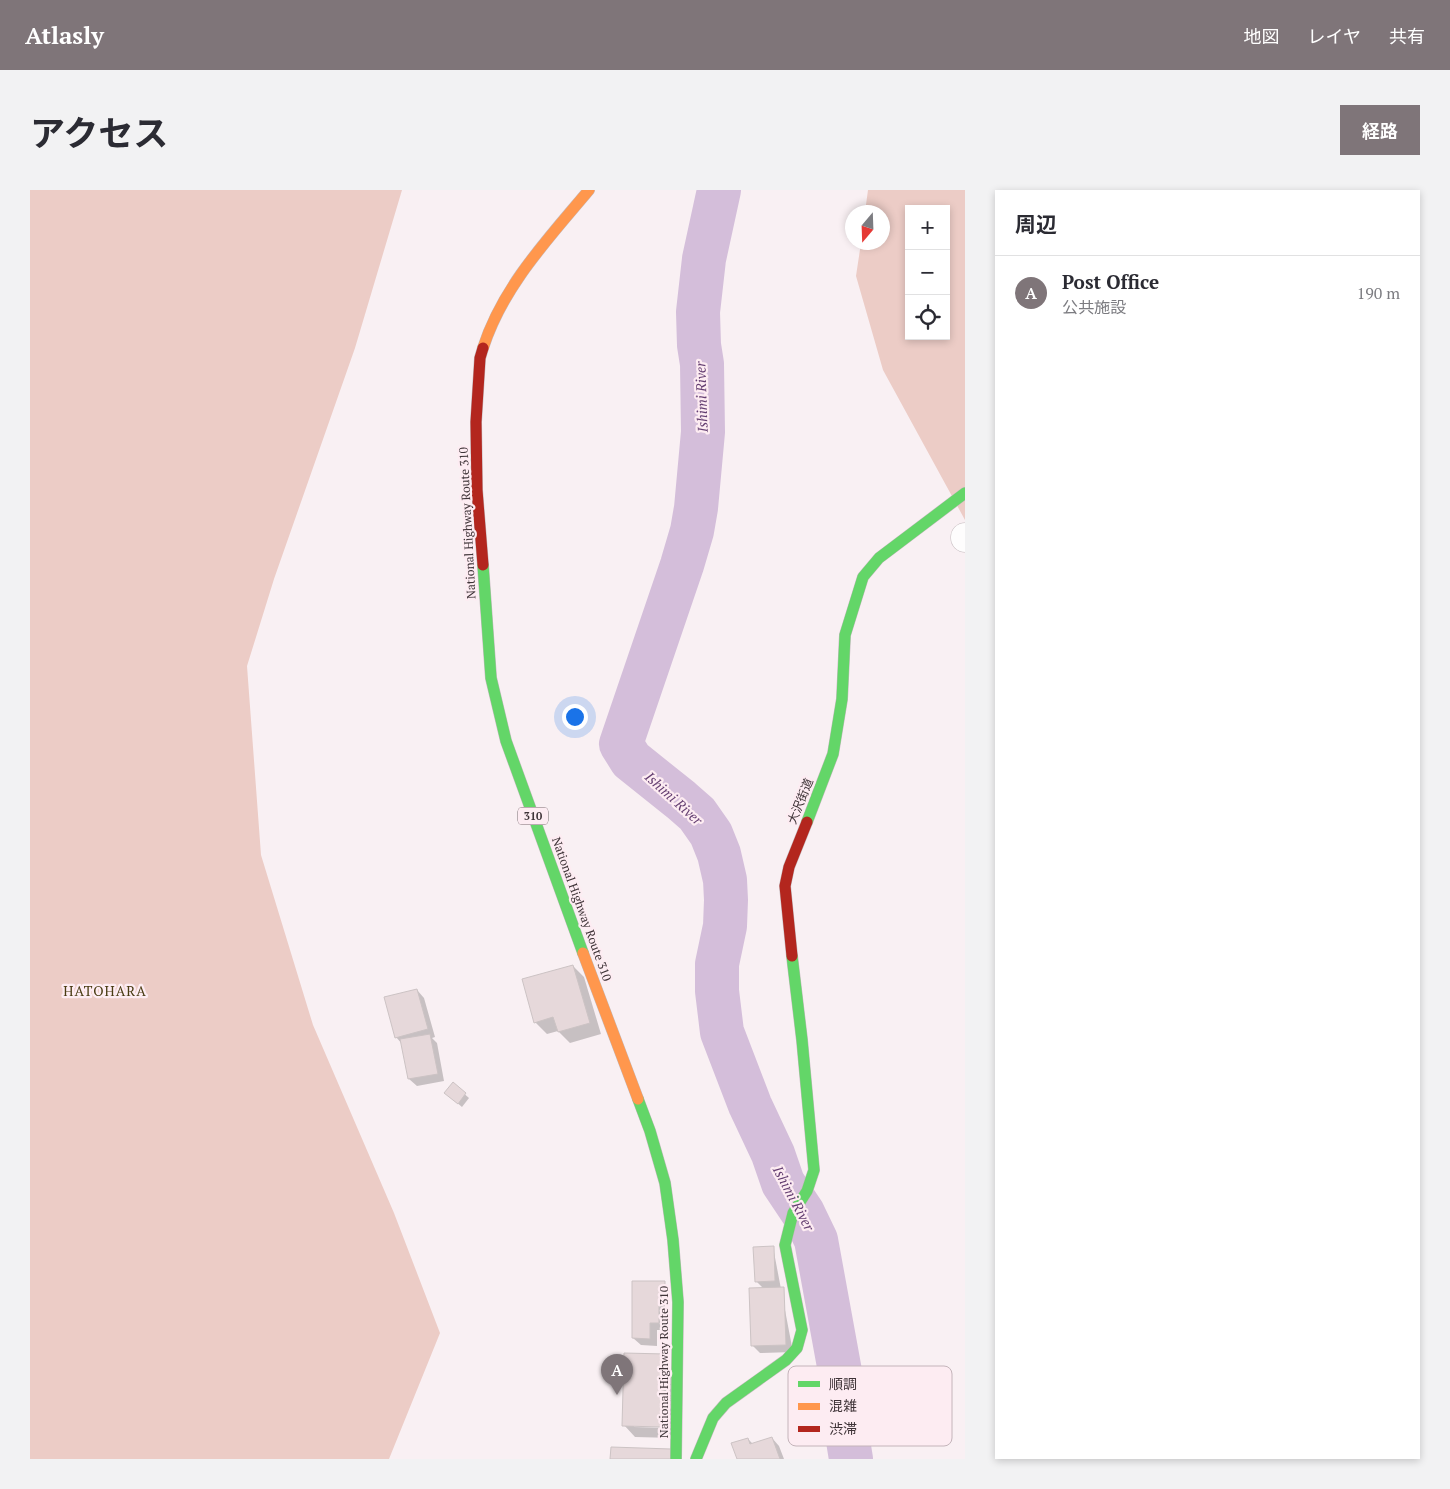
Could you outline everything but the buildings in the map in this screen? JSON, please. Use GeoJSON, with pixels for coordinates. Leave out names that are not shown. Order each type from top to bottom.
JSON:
{"type":"FeatureCollection","features":[{"type":"Feature","properties":{"kind":"main road","name":"National Highway Route 310"},"geometry":{"type":"LineString","coordinates":[[590,190],[529,260],[499,308],[487,336],[480,358],[476,422],[477,490],[491,678],[506,741],[574,930],[650,1131],[665,1183],[673,1240],[678,1302],[676,1459]]}},
{"type":"Feature","properties":{"kind":"main road","name":"大沢街道"},"geometry":{"type":"LineString","coordinates":[[696,1459],[713,1418],[726,1403],[786,1360],[797,1348],[802,1330],[785,1244],[794,1213],[807,1191],[814,1170],[785,886],[789,868],[833,754],[842,699],[845,635],[863,577],[878,558],[965,492]]}},
{"type":"Feature","properties":{"kind":"shaded area"},"geometry":{"type":"Polygon","coordinates":[[[30,190],[402,190],[355,348],[274,579],[247,666],[261,855],[313,1025],[394,1213],[440,1333],[389,1459],[30,1459],[30,190]]]}},
{"type":"Feature","properties":{"kind":"shaded area"},"geometry":{"type":"Polygon","coordinates":[[[868,190],[965,190],[965,520],[883,370],[856,276],[860,250],[890,250],[890,205],[866,205],[868,190]]]}},
{"type":"Feature","properties":{"kind":"waterway","name":"Ishimi River"},"geometry":{"type":"LineString","coordinates":[[719,190],[704,259],[698,312],[699,345],[702,364],[703,432],[692,531],[621,744],[631,760],[697,814],[711,834],[719,854],[725,880],[726,900],[725,926],[717,964],[717,991],[722,1032],[750,1105],[773,1154],[783,1183],[803,1213],[816,1240],[839,1366]]}},
{"type":"Feature","properties":{"kind":"waterway","name":"Ishimi River"},"geometry":{"type":"LineString","coordinates":[[849,1446],[851,1459]]}},
{"type":"Feature","properties":{"kind":"traffic: fast"},"geometry":{"type":"LineString","coordinates":[[807,822],[833,754],[842,699],[845,635],[863,577],[879,558],[965,493]]}},
{"type":"Feature","properties":{"kind":"traffic: fast"},"geometry":{"type":"LineString","coordinates":[[483,565],[491,678],[506,741],[583,953]]}},
{"type":"Feature","properties":{"kind":"traffic: fast"},"geometry":{"type":"LineString","coordinates":[[696,1459],[713,1418],[726,1403],[786,1360],[797,1348],[802,1330],[785,1245],[793,1213],[807,1191],[814,1170],[792,956]]}},
{"type":"Feature","properties":{"kind":"traffic: fast"},"geometry":{"type":"LineString","coordinates":[[638,1099],[650,1131],[665,1183],[673,1240],[678,1302],[676,1459]]}},
{"type":"Feature","properties":{"kind":"traffic: slow"},"geometry":{"type":"LineString","coordinates":[[483,348],[502,304],[528,264],[589,190]]}},
{"type":"Feature","properties":{"kind":"traffic: slow"},"geometry":{"type":"LineString","coordinates":[[583,953],[638,1099]]}},
{"type":"Feature","properties":{"kind":"traffic: jam"},"geometry":{"type":"LineString","coordinates":[[483,348],[480,358],[476,422],[477,490],[483,565]]}},
{"type":"Feature","properties":{"kind":"traffic: jam"},"geometry":{"type":"LineString","coordinates":[[792,956],[785,886],[789,867],[807,822]]}},
{"type":"Feature","properties":{"kind":"place","name":"Post Office"},"geometry":{"type":"Point","coordinates":[617,1395]}},
{"type":"Feature","properties":{"kind":"district","name":"HATOHARA"},"geometry":{"type":"Point","coordinates":[105,990]}}]}
